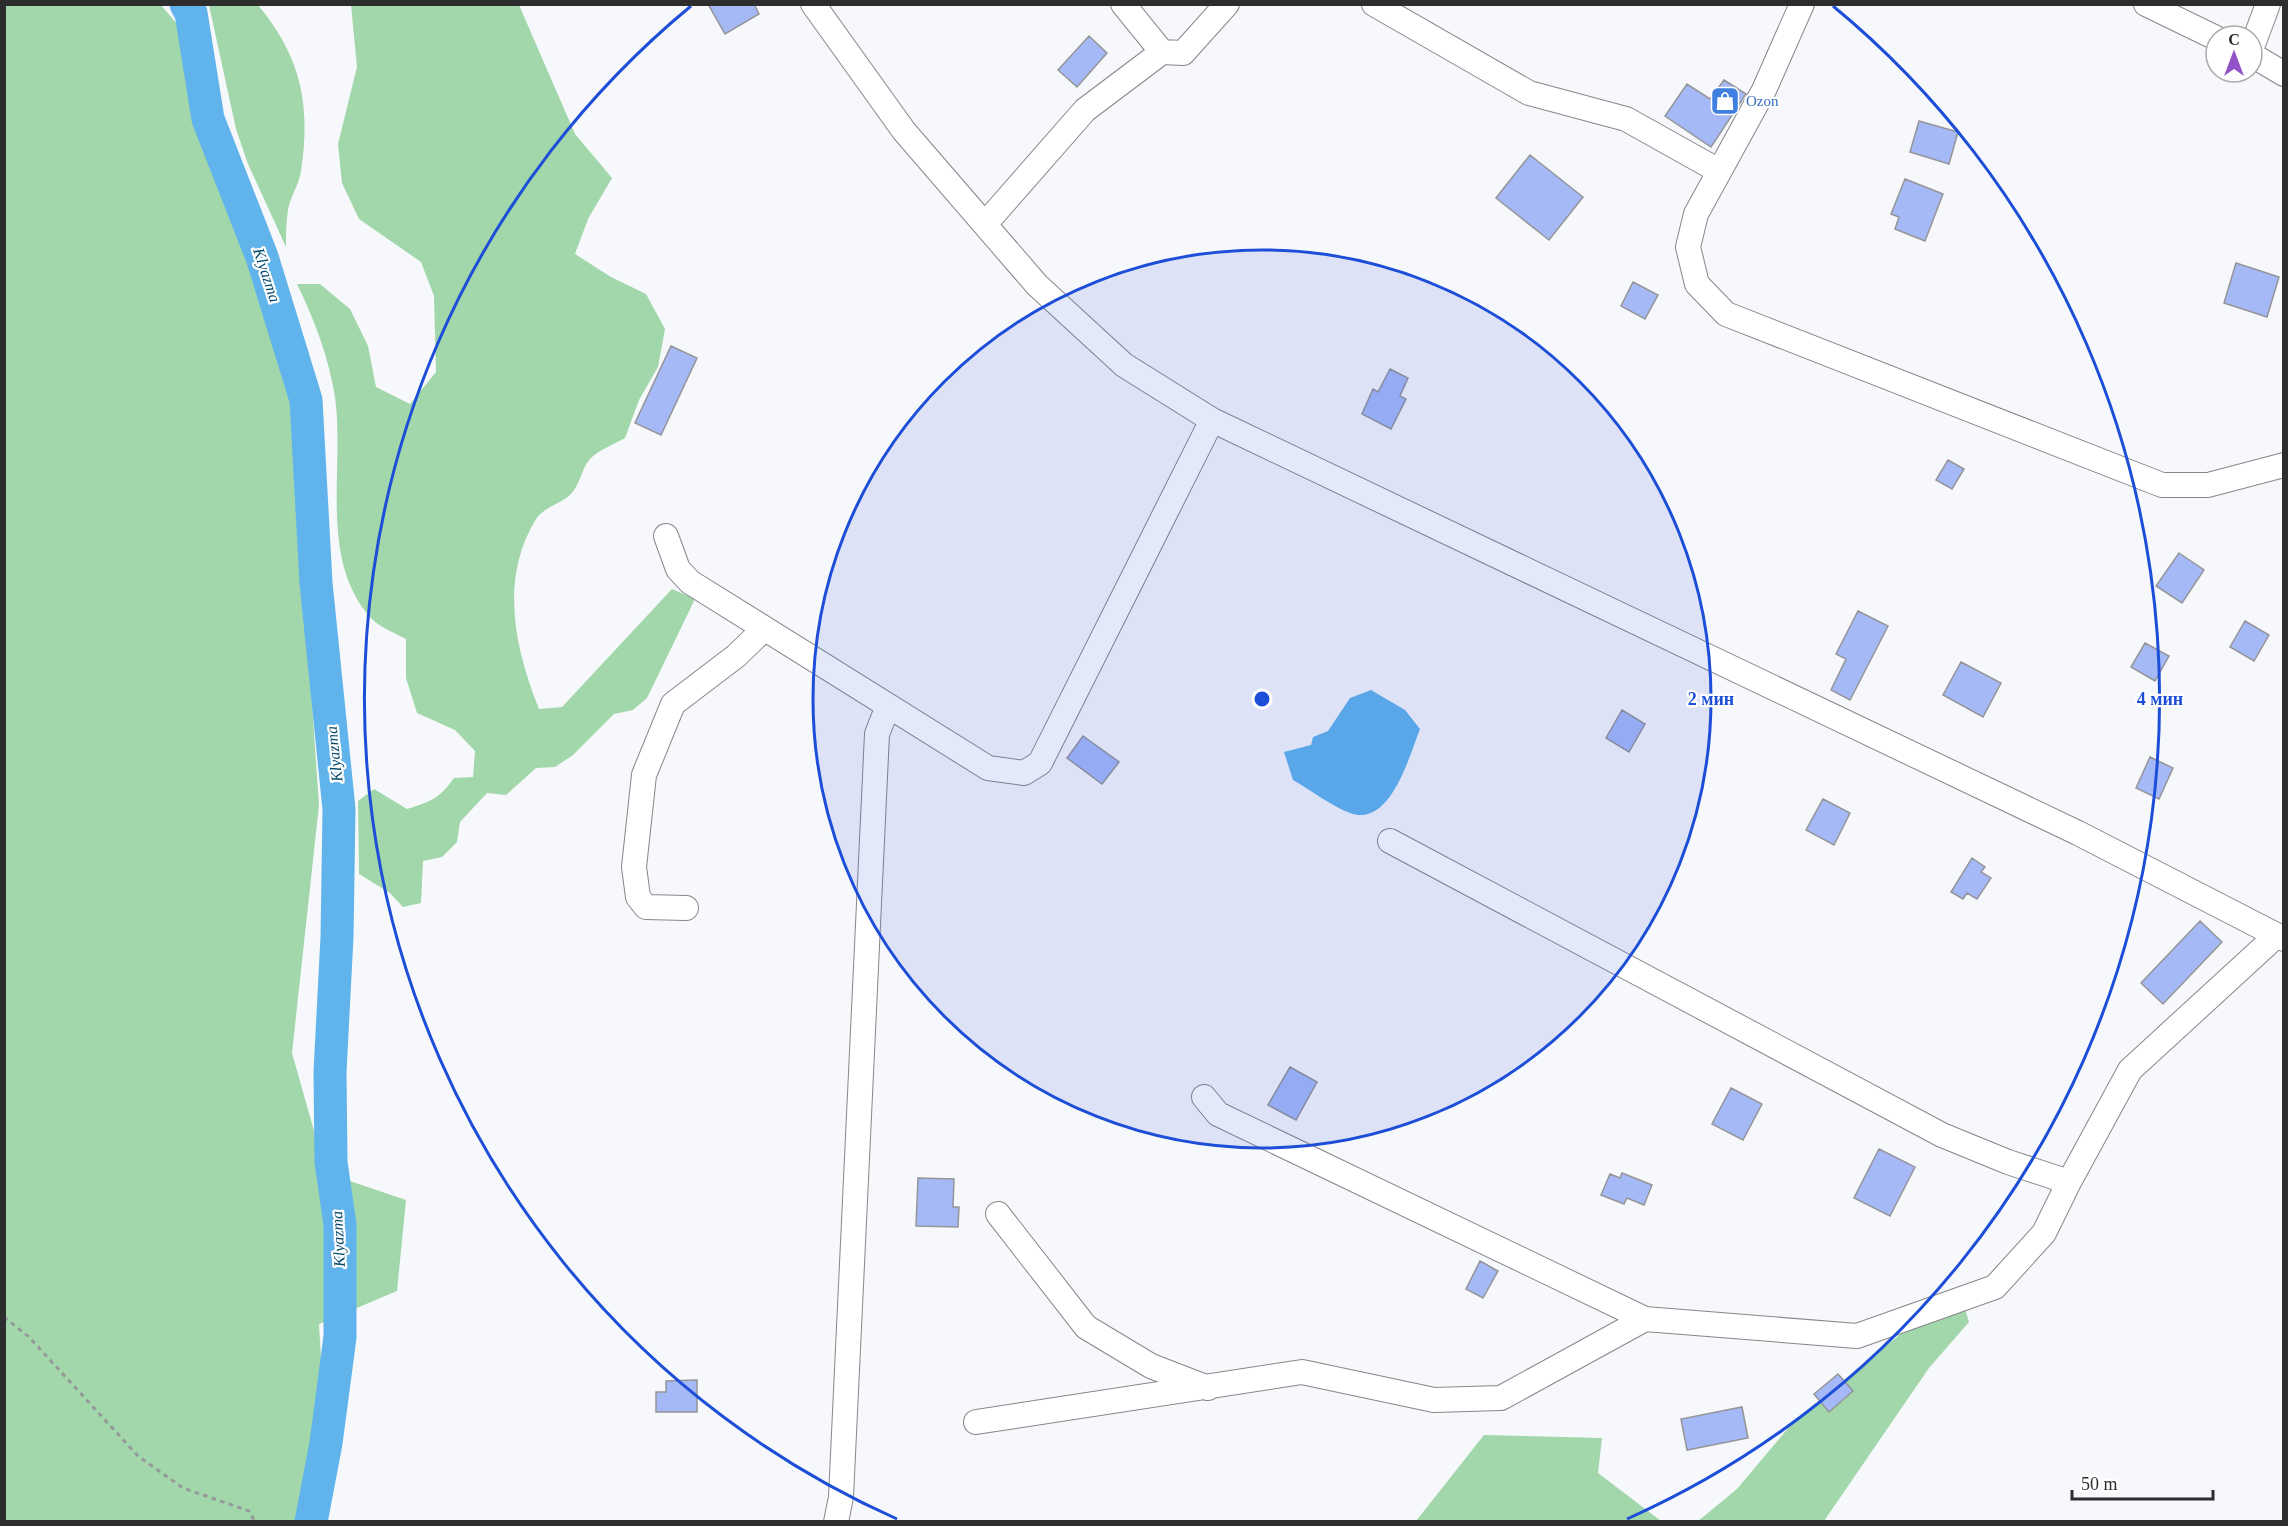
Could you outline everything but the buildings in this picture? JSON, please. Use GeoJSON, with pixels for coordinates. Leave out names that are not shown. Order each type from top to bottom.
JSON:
{"type":"FeatureCollection","features":[{"type":"Feature","properties":{"kind":"street"},"geometry":{"type":"LineString","coordinates":[[813,4],[904,131],[986,223],[1037,285],[1124,365],[1212,420],[2078,833],[2280,937],[2130,1070],[2044,1233],[1995,1287],[1857,1336],[1645,1319],[1218,1114],[1204,1096]]}},
{"type":"Feature","properties":{"kind":"street"},"geometry":{"type":"LineString","coordinates":[[1124,4],[1162,52]]}},
{"type":"Feature","properties":{"kind":"street"},"geometry":{"type":"LineString","coordinates":[[986,223],[1085,110],[1162,52],[1183,53],[1227,4]]}},
{"type":"Feature","properties":{"kind":"street"},"geometry":{"type":"LineString","coordinates":[[1374,4],[1529,93],[1626,119],[1719,171]]}},
{"type":"Feature","properties":{"kind":"street"},"geometry":{"type":"LineString","coordinates":[[1802,4],[1764,90],[1696,214],[1688,247],[1697,284],[1726,314],[2162,485],[2208,485],[2283,465]]}},
{"type":"Feature","properties":{"kind":"street"},"geometry":{"type":"LineString","coordinates":[[2146,4],[2204,32]]}},
{"type":"Feature","properties":{"kind":"street"},"geometry":{"type":"LineString","coordinates":[[2261,24],[2268,4]]}},
{"type":"Feature","properties":{"kind":"street"},"geometry":{"type":"LineString","coordinates":[[2264,62],[2283,74]]}},
{"type":"Feature","properties":{"kind":"street"},"geometry":{"type":"LineString","coordinates":[[666,536],[678,569],[690,582],[988,768],[1024,773],[1040,763],[1212,420]]}},
{"type":"Feature","properties":{"kind":"street"},"geometry":{"type":"LineString","coordinates":[[686,908],[646,907],[638,897],[634,867],[644,775],[673,704],[736,656],[764,629]]}},
{"type":"Feature","properties":{"kind":"street"},"geometry":{"type":"LineString","coordinates":[[837,1521],[877,734],[888,706]]}},
{"type":"Feature","properties":{"kind":"street"},"geometry":{"type":"LineString","coordinates":[[1390,841],[1942,1135],[2008,1162],[2069,1182]]}},
{"type":"Feature","properties":{"kind":"street"},"geometry":{"type":"LineString","coordinates":[[998,1214],[1086,1327],[1151,1366],[1209,1389]]}},
{"type":"Feature","properties":{"kind":"street"},"geometry":{"type":"LineString","coordinates":[[976,1422],[1209,1389],[1302,1372],[1434,1400],[1502,1398],[1645,1319]]}},
{"type":"Feature","properties":{"kind":"path"},"geometry":{"type":"LineString","coordinates":[[4,1317],[29,1338],[138,1456],[183,1488],[249,1511],[255,1521]]}},
{"type":"Feature","properties":{"kind":"green space"},"geometry":{"type":"Polygon","coordinates":[[[5,4],[161,5],[177,24],[205,139],[259,279],[290,387],[319,805],[292,1053],[326,1173],[406,1200],[397,1291],[319,1324],[323,1391],[301,1521],[5,1521],[5,4]]]}},
{"type":"Feature","properties":{"kind":"green space"},"geometry":{"type":"Polygon","coordinates":[[[209,5],[258,5],[273,24],[293,63],[299,82],[305,124],[300,176],[288,210],[286,247],[248,164],[236,129],[209,5]]]}},
{"type":"Feature","properties":{"kind":"green space"},"geometry":{"type":"Polygon","coordinates":[[[351,5],[519,5],[575,134],[612,178],[588,219],[575,254],[611,277],[646,294],[665,329],[658,367],[639,400],[625,438],[593,456],[584,468],[573,491],[539,515],[525,542],[517,566],[514,590],[518,638],[530,686],[539,709],[562,707],[672,589],[695,599],[647,698],[633,710],[614,714],[573,755],[555,767],[536,768],[506,795],[487,793],[460,822],[457,842],[442,857],[423,861],[421,903],[403,907],[390,893],[359,874],[358,801],[374,789],[407,809],[428,801],[439,795],[454,778],[473,777],[475,751],[455,730],[417,713],[406,678],[406,639],[374,621],[355,595],[344,569],[339,541],[335,397],[320,339],[297,284],[320,284],[350,309],[368,346],[376,387],[410,404],[436,372],[434,296],[421,262],[359,219],[342,183],[338,144],[357,67],[351,5]]]}},
{"type":"Feature","properties":{"kind":"green space"},"geometry":{"type":"Polygon","coordinates":[[[1965,1309],[1969,1322],[1929,1368],[1824,1521],[1697,1522],[1737,1489],[1795,1420],[1908,1328],[1965,1309]]]}},
{"type":"Feature","properties":{"kind":"green space"},"geometry":{"type":"Polygon","coordinates":[[[1484,1435],[1602,1438],[1598,1473],[1661,1521],[1416,1521],[1484,1435]]]}},
{"type":"Feature","properties":{"kind":"water"},"geometry":{"type":"Polygon","coordinates":[[[1371,690],[1405,710],[1420,729],[1396,787],[1376,810],[1364,815],[1343,810],[1293,780],[1284,752],[1311,745],[1313,737],[1328,731],[1350,698],[1371,690]]]}},
{"type":"Feature","properties":{"kind":"waterway","name":"Klyazma"},"geometry":{"type":"LineString","coordinates":[[186,4],[191,13],[208,119],[262,257],[306,400],[316,583],[339,809],[337,937],[330,1072],[331,1162],[340,1225],[340,1337],[326,1443],[311,1522]]}},
{"type":"Feature","properties":{"kind":"place","name":"Ozon"},"geometry":{"type":"Point","coordinates":[1725,101]}}]}
